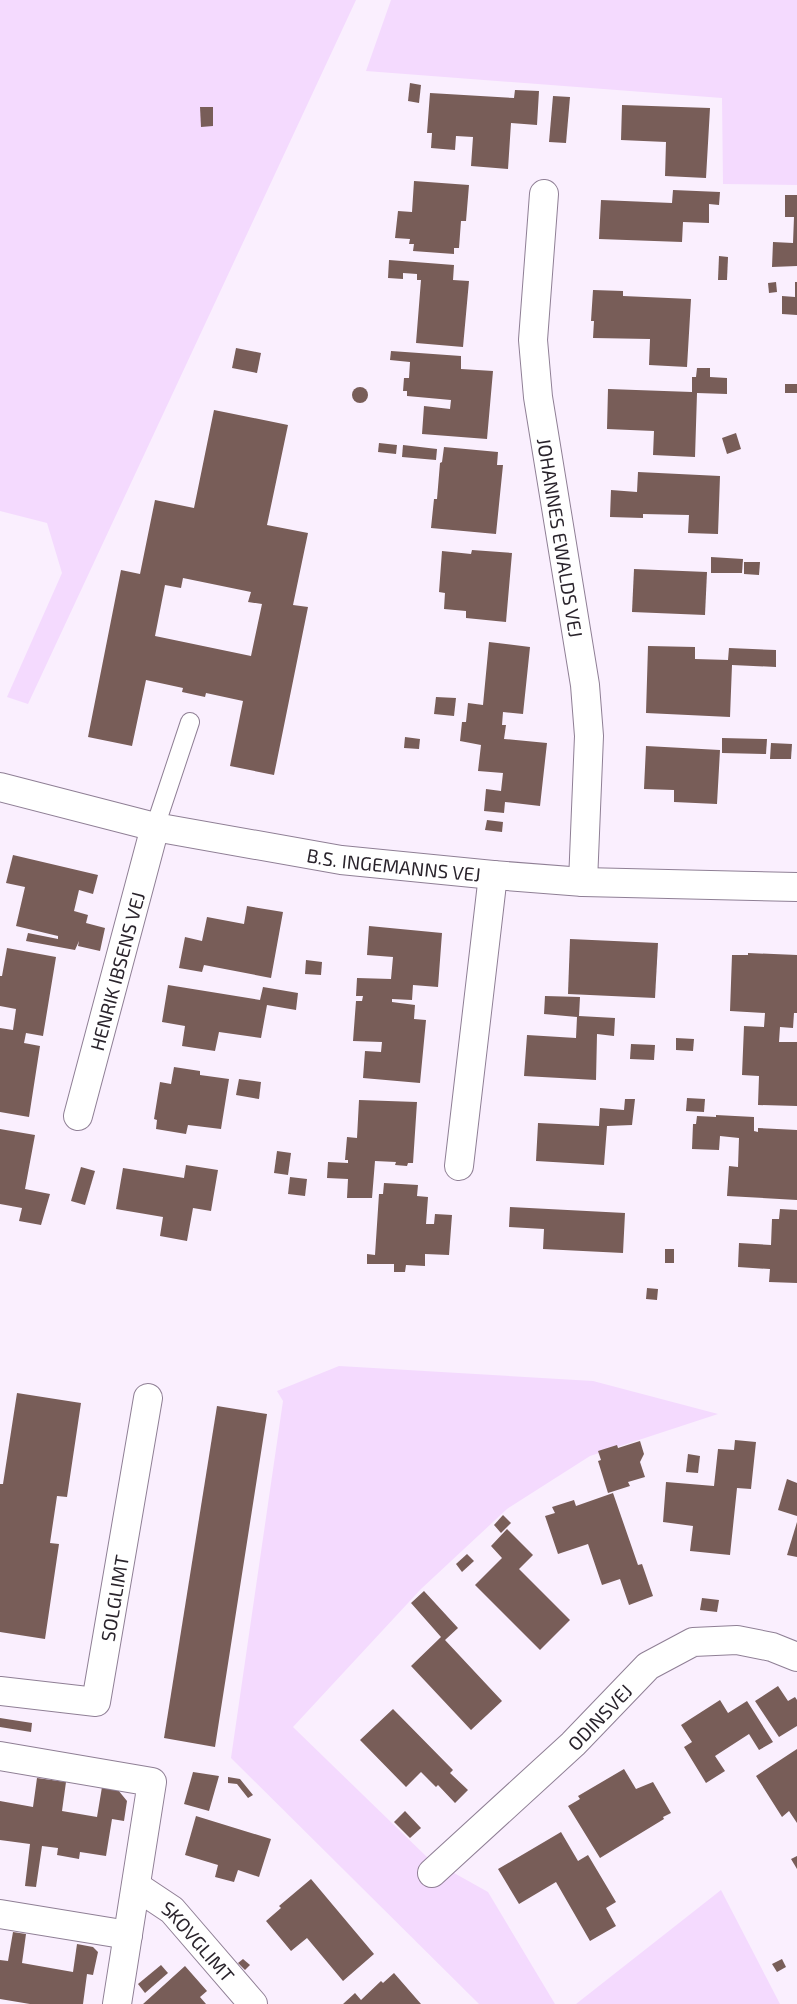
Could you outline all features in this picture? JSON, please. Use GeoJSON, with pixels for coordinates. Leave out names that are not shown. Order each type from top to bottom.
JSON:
{"type":"FeatureCollection","features":[{"type":"Feature","properties":{"kind":"street","name":"JOHANNES EWALDS VEJ"},"geometry":{"type":"LineString","coordinates":[[544,194],[534,340],[538,397],[585,685],[589,736],[584,882]]}},
{"type":"Feature","properties":{"kind":"street","name":"B.S. INGEMANNS VEJ"},"geometry":{"type":"LineString","coordinates":[[0,787],[155,827],[341,860],[584,882],[797,887]]}},
{"type":"Feature","properties":{"kind":"street","name":"HENRIK IBSENS VEJ"},"geometry":{"type":"LineString","coordinates":[[78,1116],[155,827]]}},
{"type":"Feature","properties":{"kind":"street"},"geometry":{"type":"LineString","coordinates":[[459,1166],[494,875]]}},
{"type":"Feature","properties":{"kind":"street","name":"SOLGLIMT"},"geometry":{"type":"LineString","coordinates":[[0,1691],[96,1702],[148,1398]]}},
{"type":"Feature","properties":{"kind":"street","name":"ODINSVEJ"},"geometry":{"type":"LineString","coordinates":[[432,1873],[573,1744],[648,1666],[693,1642],[737,1640],[772,1647],[797,1657]]}},
{"type":"Feature","properties":{"kind":"street","name":"SKOVGLIMT"},"geometry":{"type":"LineString","coordinates":[[0,1756],[153,1773],[117,2004]]}},
{"type":"Feature","properties":{"kind":"street","name":"SKOVGLIMT"},"geometry":{"type":"LineString","coordinates":[[136,1886],[172,1910],[253,2004]]}},
{"type":"Feature","properties":{"kind":"street"},"geometry":{"type":"LineString","coordinates":[[0,1914],[128,1936]]}},
{"type":"Feature","properties":{"kind":"lane"},"geometry":{"type":"LineString","coordinates":[[155,827],[190,722]]}},
{"type":"Feature","properties":{"kind":"shaded area"},"geometry":{"type":"Polygon","coordinates":[[[0,0],[356,0],[28,704],[7,697],[62,573],[47,523],[0,511],[0,0]]]}},
{"type":"Feature","properties":{"kind":"shaded area"},"geometry":{"type":"Polygon","coordinates":[[[391,0],[797,0],[797,185],[723,184],[722,98],[366,71],[391,0]]]}},
{"type":"Feature","properties":{"kind":"shaded area"},"geometry":{"type":"Polygon","coordinates":[[[339,1366],[593,1381],[718,1414],[590,1456],[507,1509],[421,1589],[293,1727],[429,1859],[488,1892],[555,2004],[479,2004],[231,1758],[283,1401],[277,1391],[339,1366]]]}},
{"type":"Feature","properties":{"kind":"shaded area"},"geometry":{"type":"Polygon","coordinates":[[[721,1890],[780,2004],[576,2004],[721,1890]]]}},
{"type":"Feature","properties":{"kind":"building"},"geometry":{"type":"Polygon","coordinates":[[[410,83],[421,85],[419,103],[408,101],[410,83]]]}},
{"type":"Feature","properties":{"kind":"building"},"geometry":{"type":"Polygon","coordinates":[[[515,90],[539,91],[537,125],[511,123],[508,169],[471,166],[473,137],[456,136],[455,150],[431,148],[432,133],[427,133],[430,93],[514,98],[515,90]]]}},
{"type":"Feature","properties":{"kind":"building"},"geometry":{"type":"Polygon","coordinates":[[[553,96],[570,97],[566,143],[549,142],[553,96]]]}},
{"type":"Feature","properties":{"kind":"building"},"geometry":{"type":"Polygon","coordinates":[[[622,105],[710,108],[706,178],[665,176],[666,142],[621,140],[622,105]]]}},
{"type":"Feature","properties":{"kind":"building"},"geometry":{"type":"Polygon","coordinates":[[[200,107],[213,107],[213,126],[201,127],[200,107]]]}},
{"type":"Feature","properties":{"kind":"building"},"geometry":{"type":"Polygon","coordinates":[[[414,181],[469,185],[466,221],[461,221],[459,248],[454,248],[454,254],[413,251],[414,244],[409,244],[410,239],[395,238],[398,211],[412,212],[414,181]]]}},
{"type":"Feature","properties":{"kind":"building"},"geometry":{"type":"Polygon","coordinates":[[[673,190],[720,192],[719,205],[709,204],[709,223],[683,222],[682,242],[599,239],[601,200],[672,203],[673,190]]]}},
{"type":"Feature","properties":{"kind":"building"},"geometry":{"type":"Polygon","coordinates":[[[785,195],[797,195],[797,266],[772,267],[773,242],[793,243],[794,217],[785,217],[785,195]]]}},
{"type":"Feature","properties":{"kind":"building"},"geometry":{"type":"Polygon","coordinates":[[[719,256],[728,257],[727,280],[718,280],[719,256]]]}},
{"type":"Feature","properties":{"kind":"building"},"geometry":{"type":"Polygon","coordinates":[[[389,260],[454,265],[453,280],[469,281],[463,347],[416,343],[421,280],[417,280],[417,274],[403,273],[403,279],[388,278],[389,260]]]}},
{"type":"Feature","properties":{"kind":"building"},"geometry":{"type":"Polygon","coordinates":[[[776,282],[777,292],[769,293],[768,283],[776,282]]]}},
{"type":"Feature","properties":{"kind":"building"},"geometry":{"type":"Polygon","coordinates":[[[795,282],[797,282],[797,315],[782,314],[782,296],[795,297],[795,282]]]}},
{"type":"Feature","properties":{"kind":"building"},"geometry":{"type":"Polygon","coordinates":[[[593,290],[623,291],[623,296],[691,299],[687,367],[649,365],[650,339],[593,338],[594,321],[591,321],[593,290]]]}},
{"type":"Feature","properties":{"kind":"building"},"geometry":{"type":"Polygon","coordinates":[[[236,348],[261,353],[257,373],[232,368],[236,348]]]}},
{"type":"Feature","properties":{"kind":"building"},"geometry":{"type":"Polygon","coordinates":[[[391,351],[461,356],[461,369],[493,371],[487,439],[422,434],[424,406],[450,409],[451,400],[407,396],[407,391],[403,391],[404,378],[409,378],[410,362],[390,360],[391,351]]]}},
{"type":"Feature","properties":{"kind":"building"},"geometry":{"type":"Polygon","coordinates":[[[697,368],[710,368],[710,377],[727,378],[727,394],[697,393],[695,457],[653,455],[654,431],[607,429],[608,389],[692,392],[692,377],[696,377],[697,368]]]}},
{"type":"Feature","properties":{"kind":"building"},"geometry":{"type":"Polygon","coordinates":[[[785,384],[797,384],[797,393],[785,393],[785,384]]]}},
{"type":"Feature","properties":{"kind":"building"},"geometry":{"type":"Polygon","coordinates":[[[360,387],[368,395],[360,403],[352,395],[360,387]]]}},
{"type":"Feature","properties":{"kind":"building"},"geometry":{"type":"Polygon","coordinates":[[[214,410],[288,425],[267,525],[308,533],[293,605],[308,607],[274,775],[230,766],[243,701],[206,693],[205,697],[182,692],[183,688],[146,680],[132,746],[88,737],[121,570],[140,574],[155,500],[194,508],[214,410]],[[183,578],[181,588],[165,585],[155,636],[251,656],[262,604],[248,602],[251,592],[183,578]]]}},
{"type":"Feature","properties":{"kind":"building"},"geometry":{"type":"Polygon","coordinates":[[[736,433],[741,449],[727,454],[722,438],[736,433]]]}},
{"type":"Feature","properties":{"kind":"building"},"geometry":{"type":"Polygon","coordinates":[[[379,443],[397,445],[396,454],[378,452],[379,443]]]}},
{"type":"Feature","properties":{"kind":"building"},"geometry":{"type":"Polygon","coordinates":[[[403,445],[437,449],[436,460],[402,457],[403,445]]]}},
{"type":"Feature","properties":{"kind":"building"},"geometry":{"type":"Polygon","coordinates":[[[444,447],[498,452],[497,465],[503,465],[496,534],[431,528],[434,499],[437,499],[440,463],[442,462],[444,447]]]}},
{"type":"Feature","properties":{"kind":"building"},"geometry":{"type":"Polygon","coordinates":[[[638,472],[720,476],[718,534],[688,533],[689,515],[643,514],[643,518],[610,517],[611,490],[637,492],[638,472]]]}},
{"type":"Feature","properties":{"kind":"building"},"geometry":{"type":"Polygon","coordinates":[[[472,550],[512,553],[506,622],[466,618],[466,611],[444,609],[445,593],[439,592],[442,551],[471,554],[472,550]]]}},
{"type":"Feature","properties":{"kind":"building"},"geometry":{"type":"Polygon","coordinates":[[[711,557],[743,559],[742,573],[711,573],[711,557]]]}},
{"type":"Feature","properties":{"kind":"building"},"geometry":{"type":"Polygon","coordinates":[[[744,562],[760,562],[759,575],[744,574],[744,562]]]}},
{"type":"Feature","properties":{"kind":"building"},"geometry":{"type":"Polygon","coordinates":[[[634,569],[707,572],[705,615],[632,612],[634,569]]]}},
{"type":"Feature","properties":{"kind":"building"},"geometry":{"type":"Polygon","coordinates":[[[489,642],[530,647],[523,714],[503,712],[502,725],[506,725],[504,739],[547,743],[540,806],[505,802],[504,813],[484,811],[486,789],[501,791],[503,773],[478,771],[481,745],[460,741],[462,722],[466,722],[468,703],[483,705],[489,642]]]}},
{"type":"Feature","properties":{"kind":"building"},"geometry":{"type":"Polygon","coordinates":[[[648,646],[695,647],[695,659],[728,660],[729,648],[776,650],[776,667],[732,665],[730,717],[646,713],[648,646]]]}},
{"type":"Feature","properties":{"kind":"building"},"geometry":{"type":"Polygon","coordinates":[[[436,697],[456,698],[454,716],[434,714],[436,697]]]}},
{"type":"Feature","properties":{"kind":"building"},"geometry":{"type":"Polygon","coordinates":[[[405,737],[420,739],[419,749],[404,748],[405,737]]]}},
{"type":"Feature","properties":{"kind":"building"},"geometry":{"type":"Polygon","coordinates":[[[722,738],[767,739],[766,754],[722,753],[722,738]]]}},
{"type":"Feature","properties":{"kind":"building"},"geometry":{"type":"Polygon","coordinates":[[[771,743],[792,744],[791,759],[770,759],[771,743]]]}},
{"type":"Feature","properties":{"kind":"building"},"geometry":{"type":"Polygon","coordinates":[[[646,746],[720,750],[717,804],[674,802],[674,790],[644,789],[646,746]]]}},
{"type":"Feature","properties":{"kind":"building"},"geometry":{"type":"Polygon","coordinates":[[[487,820],[503,822],[502,832],[485,830],[487,820]]]}},
{"type":"Feature","properties":{"kind":"building"},"geometry":{"type":"Polygon","coordinates":[[[13,855],[98,875],[93,894],[79,890],[74,911],[88,915],[86,923],[105,928],[100,951],[78,946],[79,941],[75,950],[26,941],[28,933],[58,939],[58,936],[16,926],[25,887],[6,883],[13,855]]]}},
{"type":"Feature","properties":{"kind":"building"},"geometry":{"type":"Polygon","coordinates":[[[247,906],[283,912],[271,978],[204,965],[202,972],[179,968],[185,937],[202,941],[207,917],[244,924],[247,906]]]}},
{"type":"Feature","properties":{"kind":"building"},"geometry":{"type":"Polygon","coordinates":[[[369,926],[442,933],[438,987],[413,985],[412,1000],[392,999],[392,1002],[415,1005],[414,1019],[426,1020],[420,1083],[363,1078],[365,1051],[381,1052],[382,1042],[353,1041],[356,1001],[362,1001],[363,996],[356,996],[357,978],[391,979],[393,957],[367,955],[369,926]]]}},
{"type":"Feature","properties":{"kind":"building"},"geometry":{"type":"Polygon","coordinates":[[[570,939],[658,943],[655,998],[568,994],[570,939]]]}},
{"type":"Feature","properties":{"kind":"building"},"geometry":{"type":"Polygon","coordinates":[[[7,948],[56,957],[43,1036],[26,1033],[24,1043],[40,1046],[29,1117],[0,1112],[0,1028],[13,1030],[16,1009],[0,1006],[0,976],[2,976],[7,948]]]}},
{"type":"Feature","properties":{"kind":"building"},"geometry":{"type":"Polygon","coordinates":[[[748,953],[797,955],[797,1013],[794,1013],[793,1028],[780,1027],[779,1042],[797,1042],[797,1106],[758,1105],[759,1076],[742,1075],[744,1026],[764,1027],[765,1013],[730,1011],[732,955],[748,955],[748,953]]]}},
{"type":"Feature","properties":{"kind":"building"},"geometry":{"type":"Polygon","coordinates":[[[306,960],[322,962],[321,975],[305,974],[306,960]]]}},
{"type":"Feature","properties":{"kind":"building"},"geometry":{"type":"Polygon","coordinates":[[[168,985],[260,1000],[263,987],[298,993],[296,1010],[267,1005],[261,1038],[219,1032],[215,1051],[182,1046],[185,1026],[162,1022],[168,985]]]}},
{"type":"Feature","properties":{"kind":"building"},"geometry":{"type":"Polygon","coordinates":[[[545,996],[580,997],[579,1016],[615,1018],[614,1036],[597,1034],[596,1080],[524,1076],[527,1035],[576,1038],[577,1017],[544,1014],[545,996]]]}},
{"type":"Feature","properties":{"kind":"building"},"geometry":{"type":"Polygon","coordinates":[[[676,1038],[694,1039],[693,1051],[676,1050],[676,1038]]]}},
{"type":"Feature","properties":{"kind":"building"},"geometry":{"type":"Polygon","coordinates":[[[631,1044],[655,1045],[654,1060],[630,1059],[631,1044]]]}},
{"type":"Feature","properties":{"kind":"building"},"geometry":{"type":"Polygon","coordinates":[[[174,1067],[200,1071],[200,1075],[229,1079],[221,1129],[188,1125],[186,1134],[156,1129],[157,1120],[154,1119],[160,1082],[171,1084],[174,1067]]]}},
{"type":"Feature","properties":{"kind":"building"},"geometry":{"type":"Polygon","coordinates":[[[239,1079],[261,1082],[259,1099],[236,1095],[239,1079]]]}},
{"type":"Feature","properties":{"kind":"building"},"geometry":{"type":"Polygon","coordinates":[[[687,1098],[705,1099],[704,1112],[686,1111],[687,1098]]]}},
{"type":"Feature","properties":{"kind":"building"},"geometry":{"type":"Polygon","coordinates":[[[625,1099],[635,1099],[632,1125],[607,1126],[604,1165],[536,1161],[538,1123],[599,1126],[600,1108],[624,1110],[625,1099]]]}},
{"type":"Feature","properties":{"kind":"building"},"geometry":{"type":"Polygon","coordinates":[[[359,1100],[417,1102],[413,1163],[408,1163],[407,1166],[395,1165],[396,1162],[375,1161],[372,1198],[347,1198],[348,1179],[327,1178],[328,1162],[348,1163],[348,1160],[345,1160],[347,1137],[357,1138],[359,1100]]]}},
{"type":"Feature","properties":{"kind":"building"},"geometry":{"type":"Polygon","coordinates":[[[716,1115],[754,1117],[754,1131],[758,1132],[758,1128],[797,1130],[797,1200],[727,1196],[729,1166],[738,1167],[739,1138],[720,1136],[719,1150],[692,1149],[693,1124],[696,1124],[697,1116],[716,1117],[716,1115]]]}},
{"type":"Feature","properties":{"kind":"building"},"geometry":{"type":"Polygon","coordinates":[[[0,1129],[35,1135],[25,1189],[50,1194],[41,1225],[19,1221],[22,1208],[0,1204],[0,1129]]]}},
{"type":"Feature","properties":{"kind":"building"},"geometry":{"type":"Polygon","coordinates":[[[277,1151],[291,1153],[288,1175],[274,1173],[277,1151]]]}},
{"type":"Feature","properties":{"kind":"building"},"geometry":{"type":"Polygon","coordinates":[[[186,1165],[218,1170],[211,1211],[193,1208],[187,1241],[160,1236],[163,1217],[116,1209],[123,1168],[184,1178],[186,1165]]]}},
{"type":"Feature","properties":{"kind":"building"},"geometry":{"type":"Polygon","coordinates":[[[81,1167],[95,1171],[85,1205],[71,1201],[81,1167]]]}},
{"type":"Feature","properties":{"kind":"building"},"geometry":{"type":"Polygon","coordinates":[[[290,1177],[307,1179],[305,1196],[288,1194],[290,1177]]]}},
{"type":"Feature","properties":{"kind":"building"},"geometry":{"type":"Polygon","coordinates":[[[384,1183],[418,1185],[417,1196],[428,1197],[426,1224],[434,1224],[435,1214],[452,1215],[449,1255],[425,1254],[425,1266],[406,1265],[405,1272],[394,1272],[394,1264],[367,1264],[367,1254],[375,1255],[379,1194],[383,1194],[384,1183]]]}},
{"type":"Feature","properties":{"kind":"building"},"geometry":{"type":"Polygon","coordinates":[[[510,1207],[625,1213],[623,1253],[543,1249],[544,1229],[509,1227],[510,1207]]]}},
{"type":"Feature","properties":{"kind":"building"},"geometry":{"type":"Polygon","coordinates":[[[780,1209],[797,1210],[797,1283],[769,1282],[770,1269],[738,1267],[739,1243],[771,1245],[772,1219],[779,1219],[780,1209]]]}},
{"type":"Feature","properties":{"kind":"building"},"geometry":{"type":"Polygon","coordinates":[[[665,1249],[674,1249],[674,1263],[665,1263],[665,1249]]]}},
{"type":"Feature","properties":{"kind":"building"},"geometry":{"type":"Polygon","coordinates":[[[647,1288],[658,1289],[657,1300],[646,1299],[647,1288]]]}},
{"type":"Feature","properties":{"kind":"building"},"geometry":{"type":"Polygon","coordinates":[[[17,1393],[81,1403],[67,1497],[57,1496],[50,1543],[59,1544],[45,1639],[0,1632],[0,1484],[3,1484],[17,1393]]]}},
{"type":"Feature","properties":{"kind":"building"},"geometry":{"type":"Polygon","coordinates":[[[217,1406],[267,1414],[215,1747],[164,1738],[217,1406]]]}},
{"type":"Feature","properties":{"kind":"building"},"geometry":{"type":"Polygon","coordinates":[[[735,1440],[756,1442],[751,1489],[737,1488],[730,1555],[690,1551],[693,1526],[663,1522],[666,1482],[714,1486],[718,1449],[734,1450],[735,1440]]]}},
{"type":"Feature","properties":{"kind":"building"},"geometry":{"type":"Polygon","coordinates":[[[640,1441],[644,1454],[640,1462],[645,1477],[628,1482],[630,1486],[608,1493],[598,1461],[601,1460],[598,1451],[617,1445],[618,1448],[640,1441]]]}},
{"type":"Feature","properties":{"kind":"building"},"geometry":{"type":"Polygon","coordinates":[[[688,1454],[700,1456],[698,1473],[686,1472],[688,1454]]]}},
{"type":"Feature","properties":{"kind":"building"},"geometry":{"type":"Polygon","coordinates":[[[787,1479],[797,1483],[797,1516],[778,1510],[787,1479]]]}},
{"type":"Feature","properties":{"kind":"building"},"geometry":{"type":"Polygon","coordinates":[[[613,1493],[638,1565],[642,1564],[653,1596],[629,1605],[620,1579],[602,1585],[588,1544],[558,1554],[545,1516],[555,1513],[552,1507],[574,1500],[576,1506],[613,1493]]]}},
{"type":"Feature","properties":{"kind":"building"},"geometry":{"type":"Polygon","coordinates":[[[503,1515],[511,1523],[501,1533],[494,1525],[503,1515]]]}},
{"type":"Feature","properties":{"kind":"building"},"geometry":{"type":"Polygon","coordinates":[[[797,1522],[797,1557],[787,1555],[797,1522]]]}},
{"type":"Feature","properties":{"kind":"building"},"geometry":{"type":"Polygon","coordinates":[[[507,1529],[533,1555],[519,1569],[570,1620],[540,1650],[475,1585],[502,1558],[491,1546],[507,1529]]]}},
{"type":"Feature","properties":{"kind":"building"},"geometry":{"type":"Polygon","coordinates":[[[467,1554],[474,1561],[462,1572],[456,1564],[467,1554]]]}},
{"type":"Feature","properties":{"kind":"building"},"geometry":{"type":"Polygon","coordinates":[[[424,1591],[458,1628],[445,1640],[502,1701],[471,1730],[411,1666],[441,1637],[411,1603],[424,1591]]]}},
{"type":"Feature","properties":{"kind":"building"},"geometry":{"type":"Polygon","coordinates":[[[702,1598],[719,1600],[717,1612],[700,1610],[702,1598]]]}},
{"type":"Feature","properties":{"kind":"building"},"geometry":{"type":"Polygon","coordinates":[[[778,1686],[788,1701],[795,1697],[797,1700],[797,1726],[779,1737],[755,1701],[778,1686]]]}},
{"type":"Feature","properties":{"kind":"building"},"geometry":{"type":"Polygon","coordinates":[[[720,1700],[728,1713],[747,1701],[773,1742],[759,1750],[749,1734],[715,1756],[725,1771],[706,1783],[684,1747],[692,1742],[681,1725],[720,1700]]]}},
{"type":"Feature","properties":{"kind":"building"},"geometry":{"type":"Polygon","coordinates":[[[393,1709],[453,1770],[450,1773],[468,1790],[455,1803],[438,1785],[436,1787],[421,1772],[406,1787],[360,1740],[393,1709]]]}},
{"type":"Feature","properties":{"kind":"building"},"geometry":{"type":"Polygon","coordinates":[[[0,1718],[32,1723],[31,1732],[0,1727],[0,1718]]]}},
{"type":"Feature","properties":{"kind":"building"},"geometry":{"type":"Polygon","coordinates":[[[797,1749],[797,1823],[789,1811],[782,1817],[756,1776],[797,1749]]]}},
{"type":"Feature","properties":{"kind":"building"},"geometry":{"type":"Polygon","coordinates":[[[624,1769],[636,1789],[653,1782],[671,1813],[600,1858],[568,1806],[580,1799],[578,1796],[624,1769]]]}},
{"type":"Feature","properties":{"kind":"building"},"geometry":{"type":"Polygon","coordinates":[[[193,1772],[219,1776],[209,1811],[184,1804],[193,1772]]]}},
{"type":"Feature","properties":{"kind":"building"},"geometry":{"type":"Polygon","coordinates":[[[228,1777],[240,1779],[253,1795],[248,1798],[237,1784],[228,1783],[228,1777]]]}},
{"type":"Feature","properties":{"kind":"building"},"geometry":{"type":"Polygon","coordinates":[[[37,1778],[66,1782],[62,1811],[97,1817],[102,1787],[118,1790],[127,1801],[124,1821],[112,1819],[106,1856],[80,1852],[79,1859],[57,1855],[58,1848],[42,1846],[36,1887],[25,1886],[30,1844],[0,1840],[0,1801],[33,1807],[37,1778]]]}},
{"type":"Feature","properties":{"kind":"building"},"geometry":{"type":"Polygon","coordinates":[[[405,1811],[421,1828],[410,1838],[394,1822],[405,1811]]]}},
{"type":"Feature","properties":{"kind":"building"},"geometry":{"type":"Polygon","coordinates":[[[196,1816],[271,1839],[259,1877],[238,1870],[234,1882],[215,1877],[218,1865],[185,1855],[196,1816]]]}},
{"type":"Feature","properties":{"kind":"building"},"geometry":{"type":"Polygon","coordinates":[[[561,1832],[578,1861],[588,1855],[616,1902],[606,1908],[616,1926],[590,1941],[556,1882],[519,1904],[498,1869],[561,1832]]]}},
{"type":"Feature","properties":{"kind":"building"},"geometry":{"type":"Polygon","coordinates":[[[797,1856],[797,1869],[791,1859],[797,1856]]]}},
{"type":"Feature","properties":{"kind":"building"},"geometry":{"type":"Polygon","coordinates":[[[311,1879],[374,1954],[343,1981],[307,1938],[291,1951],[266,1921],[281,1908],[279,1906],[311,1879]]]}},
{"type":"Feature","properties":{"kind":"building"},"geometry":{"type":"Polygon","coordinates":[[[13,1932],[26,1934],[22,1963],[73,1972],[77,1944],[93,1947],[98,1952],[93,1975],[87,1974],[83,2004],[30,2004],[0,1999],[0,1960],[8,1961],[13,1932]]]}},
{"type":"Feature","properties":{"kind":"building"},"geometry":{"type":"Polygon","coordinates":[[[243,1959],[250,1965],[245,1970],[238,1963],[243,1959]]]}},
{"type":"Feature","properties":{"kind":"building"},"geometry":{"type":"Polygon","coordinates":[[[782,1959],[786,1967],[777,1972],[772,1964],[782,1959]]]}},
{"type":"Feature","properties":{"kind":"building"},"geometry":{"type":"Polygon","coordinates":[[[161,1965],[168,1973],[145,1993],[138,1984],[161,1965]]]}},
{"type":"Feature","properties":{"kind":"building"},"geometry":{"type":"Polygon","coordinates":[[[185,1966],[207,1991],[200,1997],[206,2004],[143,2004],[185,1966]]]}},
{"type":"Feature","properties":{"kind":"building"},"geometry":{"type":"Polygon","coordinates":[[[394,1973],[421,2004],[343,2004],[355,1993],[361,2000],[381,1981],[383,1983],[394,1973]]]}}]}
